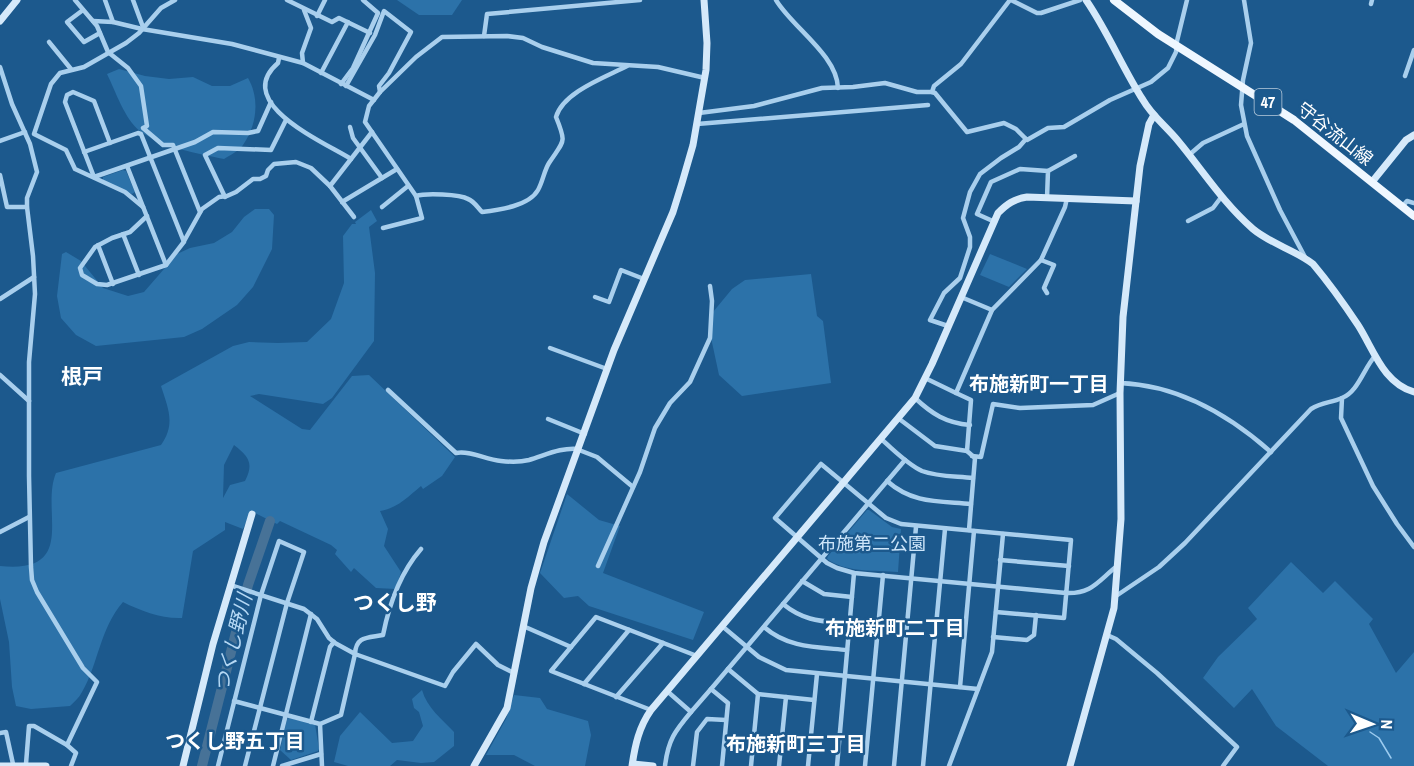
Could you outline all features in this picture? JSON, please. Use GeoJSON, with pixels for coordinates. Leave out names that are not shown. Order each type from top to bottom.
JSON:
{"type":"FeatureCollection","features":[{"type":"Feature","properties":{"kind":"main road","name":"守谷流山線"},"geometry":{"type":"LineString","coordinates":[[1114,0],[1176,46],[1294,120],[1414,216]]}},
{"type":"Feature","properties":{"kind":"street"},"geometry":{"type":"LineString","coordinates":[[0,21],[16,0]]}},
{"type":"Feature","properties":{"kind":"street"},"geometry":{"type":"LineString","coordinates":[[75,0],[93,21],[108,52],[128,68],[141,86],[147,126],[143,128],[158,142],[167,146],[173,145],[200,213]]}},
{"type":"Feature","properties":{"kind":"street"},"geometry":{"type":"LineString","coordinates":[[105,0],[113,22]]}},
{"type":"Feature","properties":{"kind":"street"},"geometry":{"type":"LineString","coordinates":[[133,0],[142,28]]}},
{"type":"Feature","properties":{"kind":"street"},"geometry":{"type":"LineString","coordinates":[[30,144],[51,84],[60,73],[84,67],[126,43],[160,8],[175,0]]}},
{"type":"Feature","properties":{"kind":"street"},"geometry":{"type":"LineString","coordinates":[[317,16],[325,0]]}},
{"type":"Feature","properties":{"kind":"street"},"geometry":{"type":"LineString","coordinates":[[344,85],[378,13],[363,0]]}},
{"type":"Feature","properties":{"kind":"street"},"geometry":{"type":"LineString","coordinates":[[484,36],[488,14],[640,0]]}},
{"type":"Feature","properties":{"kind":"street"},"geometry":{"type":"LineString","coordinates":[[474,766],[507,708],[537,564],[607,369],[673,212],[693,145],[705,78],[707,43],[704,0]]}},
{"type":"Feature","properties":{"kind":"street"},"geometry":{"type":"LineString","coordinates":[[776,0],[824,56],[833,72],[838,88]]}},
{"type":"Feature","properties":{"kind":"street"},"geometry":{"type":"LineString","coordinates":[[932,92],[934,86],[961,64],[1010,0],[1036,13],[1086,1],[1106,32],[1143,101],[1154,115],[1252,228],[1268,240],[1306,259],[1322,274],[1341,299],[1386,373],[1397,385],[1414,392]]}},
{"type":"Feature","properties":{"kind":"street"},"geometry":{"type":"LineString","coordinates":[[699,113],[754,106],[822,88],[885,83],[918,92],[935,93],[967,132],[1004,123],[1016,129],[1027,141],[1048,128],[1064,127],[1110,100],[1151,82],[1168,68],[1176,52],[1187,0]]}},
{"type":"Feature","properties":{"kind":"street"},"geometry":{"type":"LineString","coordinates":[[1244,0],[1251,43],[1241,105],[1244,124],[1247,136],[1280,210],[1306,259]]}},
{"type":"Feature","properties":{"kind":"street"},"geometry":{"type":"LineString","coordinates":[[290,1],[332,22],[339,18],[370,33]]}},
{"type":"Feature","properties":{"kind":"street"},"geometry":{"type":"LineString","coordinates":[[83,10],[67,22],[84,42],[100,33]]}},
{"type":"Feature","properties":{"kind":"street"},"geometry":{"type":"LineString","coordinates":[[303,63],[302,53],[311,28],[304,10]]}},
{"type":"Feature","properties":{"kind":"street"},"geometry":{"type":"LineString","coordinates":[[344,85],[375,35],[384,11],[411,32],[389,73],[378,86],[380,92]]}},
{"type":"Feature","properties":{"kind":"street"},"geometry":{"type":"LineString","coordinates":[[93,21],[113,22],[232,44],[303,63],[374,100]]}},
{"type":"Feature","properties":{"kind":"street"},"geometry":{"type":"LineString","coordinates":[[321,73],[348,22]]}},
{"type":"Feature","properties":{"kind":"street"},"geometry":{"type":"LineString","coordinates":[[383,228],[422,218],[416,196],[365,122],[369,106],[416,57],[442,37],[507,36],[523,38],[542,47],[593,63],[658,67],[705,78]]}},
{"type":"Feature","properties":{"kind":"street"},"geometry":{"type":"LineString","coordinates":[[50,42],[71,69]]}},
{"type":"Feature","properties":{"kind":"street"},"geometry":{"type":"LineString","coordinates":[[1406,76],[1414,50]]}},
{"type":"Feature","properties":{"kind":"street"},"geometry":{"type":"LineString","coordinates":[[279,58],[268,76],[266,87],[268,98],[286,120],[351,159]]}},
{"type":"Feature","properties":{"kind":"street"},"geometry":{"type":"LineString","coordinates":[[416,196],[431,193],[465,197],[482,212],[508,208],[531,197],[537,193],[547,168],[563,142],[563,131],[556,117],[562,104],[589,85],[629,66]]}},
{"type":"Feature","properties":{"kind":"street"},"geometry":{"type":"LineString","coordinates":[[0,67],[12,104],[30,144],[38,172],[27,198],[35,294],[29,362],[29,517],[32,580],[83,668],[97,682],[67,746]]}},
{"type":"Feature","properties":{"kind":"street"},"geometry":{"type":"LineString","coordinates":[[94,177],[65,102],[67,95],[73,93],[94,101],[110,143]]}},
{"type":"Feature","properties":{"kind":"street"},"geometry":{"type":"LineString","coordinates":[[94,177],[195,142],[213,132],[258,131],[271,102]]}},
{"type":"Feature","properties":{"kind":"street"},"geometry":{"type":"LineString","coordinates":[[697,124],[928,105]]}},
{"type":"Feature","properties":{"kind":"street"},"geometry":{"type":"LineString","coordinates":[[1070,766],[1116,596],[1121,519],[1120,383],[1123,328],[1142,153],[1149,124],[1154,115]]}},
{"type":"Feature","properties":{"kind":"street"},"geometry":{"type":"LineString","coordinates":[[277,163],[272,149],[286,120]]}},
{"type":"Feature","properties":{"kind":"street"},"geometry":{"type":"LineString","coordinates":[[1189,156],[1203,143],[1244,124]]}},
{"type":"Feature","properties":{"kind":"street"},"geometry":{"type":"LineString","coordinates":[[350,127],[353,138],[382,178]]}},
{"type":"Feature","properties":{"kind":"street"},"geometry":{"type":"LineString","coordinates":[[0,141],[25,132]]}},
{"type":"Feature","properties":{"kind":"street"},"geometry":{"type":"LineString","coordinates":[[330,186],[372,132]]}},
{"type":"Feature","properties":{"kind":"street"},"geometry":{"type":"LineString","coordinates":[[84,152],[138,133],[141,134],[184,242]]}},
{"type":"Feature","properties":{"kind":"street"},"geometry":{"type":"LineString","coordinates":[[34,134],[66,150],[75,169],[125,192],[143,207]]}},
{"type":"Feature","properties":{"kind":"street"},"geometry":{"type":"LineString","coordinates":[[1372,182],[1406,140],[1414,135]]}},
{"type":"Feature","properties":{"kind":"street"},"geometry":{"type":"LineString","coordinates":[[948,326],[930,320],[944,293],[960,278],[970,247],[970,237],[963,218],[970,192],[980,174],[1019,147],[1026,139]]}},
{"type":"Feature","properties":{"kind":"street"},"geometry":{"type":"LineString","coordinates":[[225,197],[205,155],[218,148],[272,149]]}},
{"type":"Feature","properties":{"kind":"street"},"geometry":{"type":"LineString","coordinates":[[995,222],[977,214],[992,182],[1020,169],[1048,171],[1075,156]]}},
{"type":"Feature","properties":{"kind":"street"},"geometry":{"type":"LineString","coordinates":[[147,216],[130,232],[98,245],[80,268],[82,275],[97,284],[107,285],[166,265],[184,242],[200,213],[212,201],[236,192],[253,179],[266,176],[268,170],[277,163],[296,162],[311,168],[330,186],[354,217]]}},
{"type":"Feature","properties":{"kind":"street"},"geometry":{"type":"LineString","coordinates":[[127,166],[166,265]]}},
{"type":"Feature","properties":{"kind":"street"},"geometry":{"type":"LineString","coordinates":[[342,202],[397,169]]}},
{"type":"Feature","properties":{"kind":"street"},"geometry":{"type":"LineString","coordinates":[[1047,198],[1048,171]]}},
{"type":"Feature","properties":{"kind":"street"},"geometry":{"type":"LineString","coordinates":[[0,175],[7,207],[27,207]]}},
{"type":"Feature","properties":{"kind":"street"},"geometry":{"type":"LineString","coordinates":[[382,207],[408,186]]}},
{"type":"Feature","properties":{"kind":"street"},"geometry":{"type":"LineString","coordinates":[[1188,221],[1213,208],[1222,196]]}},
{"type":"Feature","properties":{"kind":"street"},"geometry":{"type":"LineString","coordinates":[[653,766],[633,765],[635,744],[651,710],[915,398],[998,213],[1010,202],[1027,197],[1136,201]]}},
{"type":"Feature","properties":{"kind":"street"},"geometry":{"type":"LineString","coordinates":[[956,393],[992,310],[1041,260],[1065,207],[1066,198]]}},
{"type":"Feature","properties":{"kind":"street"},"geometry":{"type":"LineString","coordinates":[[1402,207],[1407,201],[1414,203]]}},
{"type":"Feature","properties":{"kind":"street"},"geometry":{"type":"LineString","coordinates":[[123,234],[139,274]]}},
{"type":"Feature","properties":{"kind":"street"},"geometry":{"type":"LineString","coordinates":[[98,245],[113,284]]}},
{"type":"Feature","properties":{"kind":"street"},"geometry":{"type":"LineString","coordinates":[[1041,260],[1054,265],[1044,288],[1047,293]]}},
{"type":"Feature","properties":{"kind":"street"},"geometry":{"type":"LineString","coordinates":[[595,297],[609,302],[621,270],[644,279]]}},
{"type":"Feature","properties":{"kind":"street"},"geometry":{"type":"LineString","coordinates":[[0,299],[34,277]]}},
{"type":"Feature","properties":{"kind":"street"},"geometry":{"type":"LineString","coordinates":[[598,566],[659,421],[670,403],[690,382],[710,338],[712,301],[710,286]]}},
{"type":"Feature","properties":{"kind":"street"},"geometry":{"type":"LineString","coordinates":[[961,297],[992,310]]}},
{"type":"Feature","properties":{"kind":"street"},"geometry":{"type":"LineString","coordinates":[[550,348],[607,369]]}},
{"type":"Feature","properties":{"kind":"street"},"geometry":{"type":"LineString","coordinates":[[1116,596],[1160,567],[1311,409],[1322,402],[1342,398],[1358,382],[1375,356]]}},
{"type":"Feature","properties":{"kind":"street"},"geometry":{"type":"LineString","coordinates":[[0,375],[30,401]]}},
{"type":"Feature","properties":{"kind":"street"},"geometry":{"type":"LineString","coordinates":[[925,378],[971,400],[967,451]]}},
{"type":"Feature","properties":{"kind":"street"},"geometry":{"type":"LineString","coordinates":[[1120,383],[1151,387],[1206,406],[1232,421],[1270,452]]}},
{"type":"Feature","properties":{"kind":"street"},"geometry":{"type":"LineString","coordinates":[[388,390],[456,453],[464,452],[499,461],[516,461],[528,460],[568,448],[579,449],[597,457],[633,487]]}},
{"type":"Feature","properties":{"kind":"street"},"geometry":{"type":"LineString","coordinates":[[972,456],[981,457],[993,404],[1020,408],[1093,405],[1120,393]]}},
{"type":"Feature","properties":{"kind":"street"},"geometry":{"type":"LineString","coordinates":[[915,398],[942,419],[970,425]]}},
{"type":"Feature","properties":{"kind":"street"},"geometry":{"type":"LineString","coordinates":[[1342,398],[1341,418],[1368,475],[1388,511],[1414,547]]}},
{"type":"Feature","properties":{"kind":"street"},"geometry":{"type":"LineString","coordinates":[[898,418],[935,446],[967,451],[975,458],[969,583],[960,687]]}},
{"type":"Feature","properties":{"kind":"street"},"geometry":{"type":"LineString","coordinates":[[548,419],[585,434]]}},
{"type":"Feature","properties":{"kind":"street"},"geometry":{"type":"LineString","coordinates":[[881,439],[905,460],[929,473],[974,478]]}},
{"type":"Feature","properties":{"kind":"street"},"geometry":{"type":"LineString","coordinates":[[665,766],[668,744],[673,734],[905,460]]}},
{"type":"Feature","properties":{"kind":"street"},"geometry":{"type":"LineString","coordinates":[[996,612],[1064,618],[1066,592],[1069,566],[1071,540],[893,522],[821,464],[775,518],[821,559],[837,568],[854,573],[1066,592],[1088,591],[1119,565]]}},
{"type":"Feature","properties":{"kind":"street"},"geometry":{"type":"LineString","coordinates":[[887,481],[902,493],[914,498],[971,504]]}},
{"type":"Feature","properties":{"kind":"street"},"geometry":{"type":"LineString","coordinates":[[183,766],[230,585],[252,514]]}},
{"type":"Feature","properties":{"kind":"street"},"geometry":{"type":"LineString","coordinates":[[0,532],[29,517]]}},
{"type":"Feature","properties":{"kind":"street"},"geometry":{"type":"LineString","coordinates":[[894,766],[916,526]]}},
{"type":"Feature","properties":{"kind":"street"},"geometry":{"type":"LineString","coordinates":[[923,766],[945,528]]}},
{"type":"Feature","properties":{"kind":"street"},"geometry":{"type":"LineString","coordinates":[[949,766],[991,657],[1003,534]]}},
{"type":"Feature","properties":{"kind":"street"},"geometry":{"type":"LineString","coordinates":[[218,766],[261,595],[279,541],[304,552],[287,603],[245,766]]}},
{"type":"Feature","properties":{"kind":"street"},"geometry":{"type":"LineString","coordinates":[[234,701],[320,724],[341,715],[357,643],[360,640],[382,635],[390,604],[421,549]]}},
{"type":"Feature","properties":{"kind":"street"},"geometry":{"type":"LineString","coordinates":[[1000,560],[1069,566]]}},
{"type":"Feature","properties":{"kind":"street"},"geometry":{"type":"LineString","coordinates":[[837,766],[854,573]]}},
{"type":"Feature","properties":{"kind":"street"},"geometry":{"type":"LineString","coordinates":[[865,766],[883,575]]}},
{"type":"Feature","properties":{"kind":"street"},"geometry":{"type":"LineString","coordinates":[[802,581],[824,594],[852,597]]}},
{"type":"Feature","properties":{"kind":"street"},"geometry":{"type":"LineString","coordinates":[[230,585],[287,603],[311,614],[341,648],[445,686],[453,672],[476,644],[498,665],[514,674]]}},
{"type":"Feature","properties":{"kind":"street"},"geometry":{"type":"LineString","coordinates":[[783,604],[794,613],[810,620],[850,624]]}},
{"type":"Feature","properties":{"kind":"street"},"geometry":{"type":"LineString","coordinates":[[273,766],[311,614]]}},
{"type":"Feature","properties":{"kind":"street"},"geometry":{"type":"LineString","coordinates":[[993,637],[1027,640],[1034,635],[1036,615]]}},
{"type":"Feature","properties":{"kind":"street"},"geometry":{"type":"LineString","coordinates":[[651,710],[550,671],[596,617],[697,656]]}},
{"type":"Feature","properties":{"kind":"street"},"geometry":{"type":"LineString","coordinates":[[523,626],[571,647]]}},
{"type":"Feature","properties":{"kind":"street"},"geometry":{"type":"LineString","coordinates":[[722,626],[747,648],[775,666],[794,672],[978,689]]}},
{"type":"Feature","properties":{"kind":"street"},"geometry":{"type":"LineString","coordinates":[[764,627],[777,638],[797,646],[847,650]]}},
{"type":"Feature","properties":{"kind":"street"},"geometry":{"type":"LineString","coordinates":[[584,684],[629,630]]}},
{"type":"Feature","properties":{"kind":"street"},"geometry":{"type":"LineString","coordinates":[[1107,634],[1157,673],[1237,747],[1223,766]]}},
{"type":"Feature","properties":{"kind":"street"},"geometry":{"type":"LineString","coordinates":[[311,722],[330,647],[334,642]]}},
{"type":"Feature","properties":{"kind":"street"},"geometry":{"type":"LineString","coordinates":[[616,697],[663,643]]}},
{"type":"Feature","properties":{"kind":"street"},"geometry":{"type":"LineString","coordinates":[[728,669],[758,694],[814,700]]}},
{"type":"Feature","properties":{"kind":"street"},"geometry":{"type":"LineString","coordinates":[[808,766],[817,674]]}},
{"type":"Feature","properties":{"kind":"street"},"geometry":{"type":"LineString","coordinates":[[711,689],[728,703],[722,766]]}},
{"type":"Feature","properties":{"kind":"street"},"geometry":{"type":"LineString","coordinates":[[667,691],[691,712]]}},
{"type":"Feature","properties":{"kind":"street"},"geometry":{"type":"LineString","coordinates":[[751,766],[758,694]]}},
{"type":"Feature","properties":{"kind":"street"},"geometry":{"type":"LineString","coordinates":[[779,766],[786,697]]}},
{"type":"Feature","properties":{"kind":"street"},"geometry":{"type":"LineString","coordinates":[[693,766],[697,732],[707,718],[726,720]]}},
{"type":"Feature","properties":{"kind":"street"},"geometry":{"type":"LineString","coordinates":[[320,724],[322,766]]}},
{"type":"Feature","properties":{"kind":"street"},"geometry":{"type":"LineString","coordinates":[[26,764],[29,726],[34,726],[76,753],[71,766]]}},
{"type":"Feature","properties":{"kind":"street"},"geometry":{"type":"LineString","coordinates":[[0,734],[6,732],[13,764]]}},
{"type":"Feature","properties":{"kind":"street"},"geometry":{"type":"LineString","coordinates":[[282,766],[321,754]]}},
{"type":"Feature","properties":{"kind":"street"},"geometry":{"type":"LineString","coordinates":[[0,765],[46,766]]}},
{"type":"Feature","properties":{"kind":"green space"},"geometry":{"type":"Polygon","coordinates":[[[397,0],[462,0],[452,15],[419,15],[397,0]]]}},
{"type":"Feature","properties":{"kind":"green space"},"geometry":{"type":"Polygon","coordinates":[[[119,69],[169,79],[193,77],[212,86],[230,86],[248,78],[254,95],[255,112],[248,137],[239,149],[224,159],[180,149],[149,137],[130,120],[107,74],[119,69]]]}},
{"type":"Feature","properties":{"kind":"green space"},"geometry":{"type":"Polygon","coordinates":[[[126,171],[135,192],[132,194],[103,180],[103,177],[126,171]]]}},
{"type":"Feature","properties":{"kind":"green space"},"geometry":{"type":"Polygon","coordinates":[[[255,209],[269,209],[274,215],[272,249],[253,287],[237,305],[202,329],[184,337],[96,346],[76,335],[61,318],[57,296],[62,254],[66,252],[81,261],[103,288],[128,296],[144,292],[177,254],[190,248],[214,243],[232,232],[244,217],[255,209]]]}},
{"type":"Feature","properties":{"kind":"green space"},"geometry":{"type":"Polygon","coordinates":[[[371,210],[377,221],[369,227],[375,273],[374,341],[332,398],[323,404],[259,394],[250,396],[302,429],[310,430],[352,376],[369,375],[455,457],[442,476],[423,489],[421,486],[397,505],[380,511],[388,529],[384,546],[401,572],[396,589],[376,588],[354,568],[351,572],[335,554],[337,550],[331,545],[280,521],[277,524],[251,511],[243,529],[225,522],[225,530],[193,551],[182,618],[152,614],[123,602],[109,623],[81,694],[70,706],[31,709],[16,706],[12,687],[9,642],[0,599],[0,566],[24,566],[40,560],[48,550],[52,537],[52,488],[56,473],[161,445],[168,430],[169,416],[161,386],[233,346],[249,342],[307,342],[331,319],[344,283],[343,236],[352,224],[356,224],[355,222],[371,210]],[[234,445],[224,465],[223,498],[230,485],[245,481],[248,475],[248,461],[234,445]]]}},
{"type":"Feature","properties":{"kind":"green space"},"geometry":{"type":"Polygon","coordinates":[[[990,254],[1027,269],[1009,287],[980,275],[990,254]]]}},
{"type":"Feature","properties":{"kind":"green space"},"geometry":{"type":"Polygon","coordinates":[[[811,274],[817,316],[823,321],[831,383],[742,396],[719,375],[710,333],[713,312],[732,289],[745,280],[811,274]]]}},
{"type":"Feature","properties":{"kind":"green space"},"geometry":{"type":"Polygon","coordinates":[[[567,494],[599,520],[620,526],[603,573],[704,612],[693,640],[589,606],[578,596],[564,598],[540,573],[567,494]]]}},
{"type":"Feature","properties":{"kind":"green space","name":"布施第二公園"},"geometry":{"type":"Polygon","coordinates":[[[867,510],[892,527],[901,529],[898,572],[852,569],[827,559],[867,510]]]}},
{"type":"Feature","properties":{"kind":"green space"},"geometry":{"type":"Polygon","coordinates":[[[1291,562],[1323,593],[1335,581],[1373,619],[1369,624],[1396,673],[1414,652],[1414,766],[1328,766],[1276,726],[1252,689],[1234,708],[1203,678],[1218,657],[1257,619],[1248,608],[1291,562]]]}},
{"type":"Feature","properties":{"kind":"green space"},"geometry":{"type":"Polygon","coordinates":[[[422,690],[431,708],[454,732],[454,746],[434,762],[397,760],[390,766],[348,766],[334,762],[340,736],[360,712],[392,743],[413,741],[423,726],[412,699],[422,690]]]}},
{"type":"Feature","properties":{"kind":"green space"},"geometry":{"type":"Polygon","coordinates":[[[514,695],[540,698],[547,709],[588,721],[591,735],[585,766],[535,766],[514,755],[486,755],[506,719],[514,695]]]}},
{"type":"Feature","properties":{"kind":"green space"},"geometry":{"type":"Polygon","coordinates":[[[289,718],[315,724],[318,751],[291,760],[280,750],[289,718]]]}},
{"type":"Feature","properties":{"kind":"waterway","name":"つくし野川"},"geometry":{"type":"LineString","coordinates":[[202,766],[248,585],[270,521]]}},
{"type":"Feature","properties":{"kind":"waterway"},"geometry":{"type":"LineString","coordinates":[[1370,732],[1379,738],[1391,758]]}},
{"type":"Feature","properties":{"kind":"district","name":"根戸"},"geometry":{"type":"Point","coordinates":[82,377]}},
{"type":"Feature","properties":{"kind":"district","name":"布施新町一丁目"},"geometry":{"type":"Point","coordinates":[1039,384]}},
{"type":"Feature","properties":{"kind":"district","name":"つくし野"},"geometry":{"type":"Point","coordinates":[395,603]}},
{"type":"Feature","properties":{"kind":"district","name":"布施新町二丁目"},"geometry":{"type":"Point","coordinates":[895,628]}},
{"type":"Feature","properties":{"kind":"district","name":"つくし野五丁目"},"geometry":{"type":"Point","coordinates":[235,741]}},
{"type":"Feature","properties":{"kind":"district","name":"布施新町三丁目"},"geometry":{"type":"Point","coordinates":[796,744]}}]}
